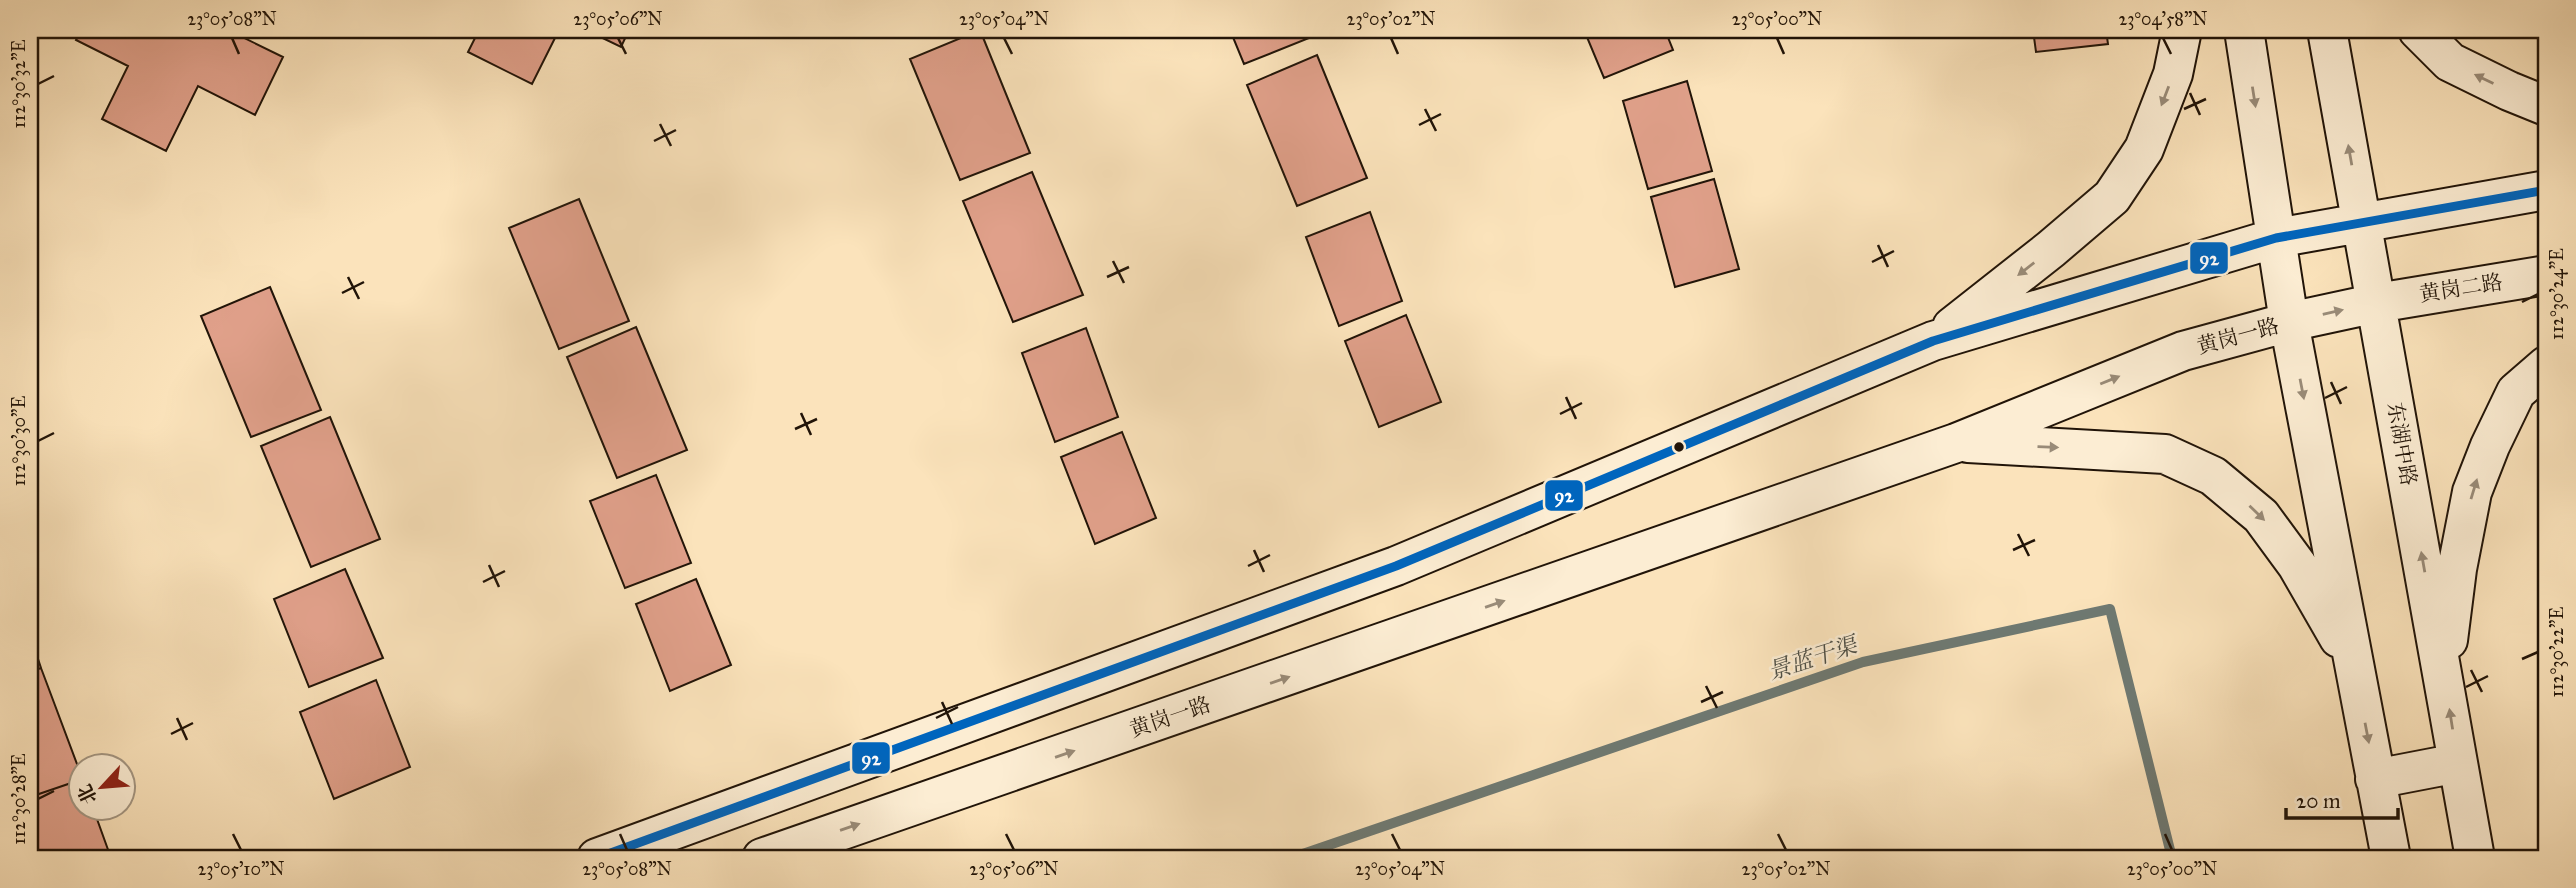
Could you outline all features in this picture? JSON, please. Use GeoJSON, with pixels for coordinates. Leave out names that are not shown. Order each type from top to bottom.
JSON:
{"type":"FeatureCollection","features":[{"type":"Feature","properties":{"kind":"main road"},"geometry":{"type":"LineString","coordinates":[[1933,341],[2051,249],[2112,197],[2144,149],[2173,74],[2182,30]]}},
{"type":"Feature","properties":{"kind":"main road"},"geometry":{"type":"LineString","coordinates":[[2244,30],[2289,322],[2391,858]]}},
{"type":"Feature","properties":{"kind":"main road","name":"东湖中路"},"geometry":{"type":"LineString","coordinates":[[2328,30],[2476,858]]}},
{"type":"Feature","properties":{"kind":"main road"},"geometry":{"type":"LineString","coordinates":[[2418,30],[2450,62],[2546,106]]}},
{"type":"Feature","properties":{"kind":"main road"},"geometry":{"type":"LineString","coordinates":[[597,858],[1396,566],[1933,341],[2276,238],[2546,190]]}},
{"type":"Feature","properties":{"kind":"main road","name":"黄岗二路"},"geometry":{"type":"LineString","coordinates":[[2289,322],[2376,303],[2546,275]]}},
{"type":"Feature","properties":{"kind":"main road","name":"黄岗一路"},"geometry":{"type":"LineString","coordinates":[[762,858],[1956,443],[2182,351],[2289,322]]}},
{"type":"Feature","properties":{"kind":"main road"},"geometry":{"type":"LineString","coordinates":[[2444,677],[2457,569],[2472,492],[2516,392],[2546,366]]}},
{"type":"Feature","properties":{"kind":"main road"},"geometry":{"type":"LineString","coordinates":[[1956,443],[2165,454],[2213,476],[2261,516],[2276,536],[2297,565],[2354,666]]}},
{"type":"Feature","properties":{"kind":"main road"},"geometry":{"type":"LineString","coordinates":[[2375,779],[2458,763]]}},
{"type":"Feature","properties":{"kind":"building"},"geometry":{"type":"Polygon","coordinates":[[[81,30],[228,30],[283,57],[255,115],[198,86],[166,151],[102,119],[128,66],[76,40],[81,30]]]}},
{"type":"Feature","properties":{"kind":"building"},"geometry":{"type":"Polygon","coordinates":[[[479,30],[559,30],[532,84],[468,52],[479,30]]]}},
{"type":"Feature","properties":{"kind":"building"},"geometry":{"type":"Polygon","coordinates":[[[586,30],[629,30],[621,47],[586,30]]]}},
{"type":"Feature","properties":{"kind":"building"},"geometry":{"type":"Polygon","coordinates":[[[980,30],[1030,153],[960,180],[910,59],[980,30]]]}},
{"type":"Feature","properties":{"kind":"building"},"geometry":{"type":"Polygon","coordinates":[[[1230,30],[1311,30],[1314,36],[1244,64],[1230,30]]]}},
{"type":"Feature","properties":{"kind":"building"},"geometry":{"type":"Polygon","coordinates":[[[1584,30],[1665,30],[1673,50],[1604,78],[1584,30]]]}},
{"type":"Feature","properties":{"kind":"building"},"geometry":{"type":"Polygon","coordinates":[[[2033,30],[2106,30],[2108,44],[2036,52],[2033,30]]]}},
{"type":"Feature","properties":{"kind":"building"},"geometry":{"type":"Polygon","coordinates":[[[1317,55],[1367,178],[1297,206],[1247,85],[1317,55]]]}},
{"type":"Feature","properties":{"kind":"building"},"geometry":{"type":"Polygon","coordinates":[[[1687,81],[1712,171],[1648,189],[1623,101],[1687,81]]]}},
{"type":"Feature","properties":{"kind":"building"},"geometry":{"type":"Polygon","coordinates":[[[1032,172],[1083,295],[1013,322],[963,201],[1032,172]]]}},
{"type":"Feature","properties":{"kind":"building"},"geometry":{"type":"Polygon","coordinates":[[[1714,179],[1739,269],[1675,287],[1651,197],[1714,179]]]}},
{"type":"Feature","properties":{"kind":"building"},"geometry":{"type":"Polygon","coordinates":[[[579,199],[629,321],[559,349],[509,228],[579,199]]]}},
{"type":"Feature","properties":{"kind":"building"},"geometry":{"type":"Polygon","coordinates":[[[1370,212],[1402,301],[1339,326],[1306,237],[1370,212]]]}},
{"type":"Feature","properties":{"kind":"building"},"geometry":{"type":"Polygon","coordinates":[[[270,287],[321,410],[251,437],[201,316],[270,287]]]}},
{"type":"Feature","properties":{"kind":"building"},"geometry":{"type":"Polygon","coordinates":[[[1406,315],[1441,402],[1379,427],[1345,341],[1406,315]]]}},
{"type":"Feature","properties":{"kind":"building"},"geometry":{"type":"Polygon","coordinates":[[[636,327],[687,450],[617,478],[567,357],[636,327]]]}},
{"type":"Feature","properties":{"kind":"building"},"geometry":{"type":"Polygon","coordinates":[[[1086,328],[1118,417],[1055,442],[1022,353],[1086,328]]]}},
{"type":"Feature","properties":{"kind":"building"},"geometry":{"type":"Polygon","coordinates":[[[330,417],[380,539],[311,567],[261,446],[330,417]]]}},
{"type":"Feature","properties":{"kind":"building"},"geometry":{"type":"Polygon","coordinates":[[[1122,432],[1156,518],[1095,544],[1061,457],[1122,432]]]}},
{"type":"Feature","properties":{"kind":"building"},"geometry":{"type":"Polygon","coordinates":[[[656,475],[691,563],[625,588],[590,501],[656,475]]]}},
{"type":"Feature","properties":{"kind":"building"},"geometry":{"type":"Polygon","coordinates":[[[345,569],[383,658],[309,687],[274,599],[345,569]]]}},
{"type":"Feature","properties":{"kind":"building"},"geometry":{"type":"Polygon","coordinates":[[[696,579],[731,665],[670,691],[636,604],[696,579]]]}},
{"type":"Feature","properties":{"kind":"building"},"geometry":{"type":"Polygon","coordinates":[[[30,635],[41,668],[30,672],[30,635]]]}},
{"type":"Feature","properties":{"kind":"building"},"geometry":{"type":"Polygon","coordinates":[[[41,668],[72,752],[66,752],[66,785],[30,797],[30,672],[41,668]]]}},
{"type":"Feature","properties":{"kind":"building"},"geometry":{"type":"Polygon","coordinates":[[[376,680],[410,767],[334,799],[300,712],[376,680]]]}},
{"type":"Feature","properties":{"kind":"building"},"geometry":{"type":"Polygon","coordinates":[[[66,785],[66,822],[98,822],[111,858],[30,858],[30,797],[66,785]]]}},
{"type":"Feature","properties":{"kind":"waterway","name":"景蓝干渠"},"geometry":{"type":"LineString","coordinates":[[1291,858],[1863,662],[2110,609],[2172,858]]}},
{"type":"Feature","properties":{"kind":"transit line","name":"92"},"geometry":{"type":"LineString","coordinates":[[597,858],[1396,566],[1933,341],[2276,238],[2546,190]]}}]}
